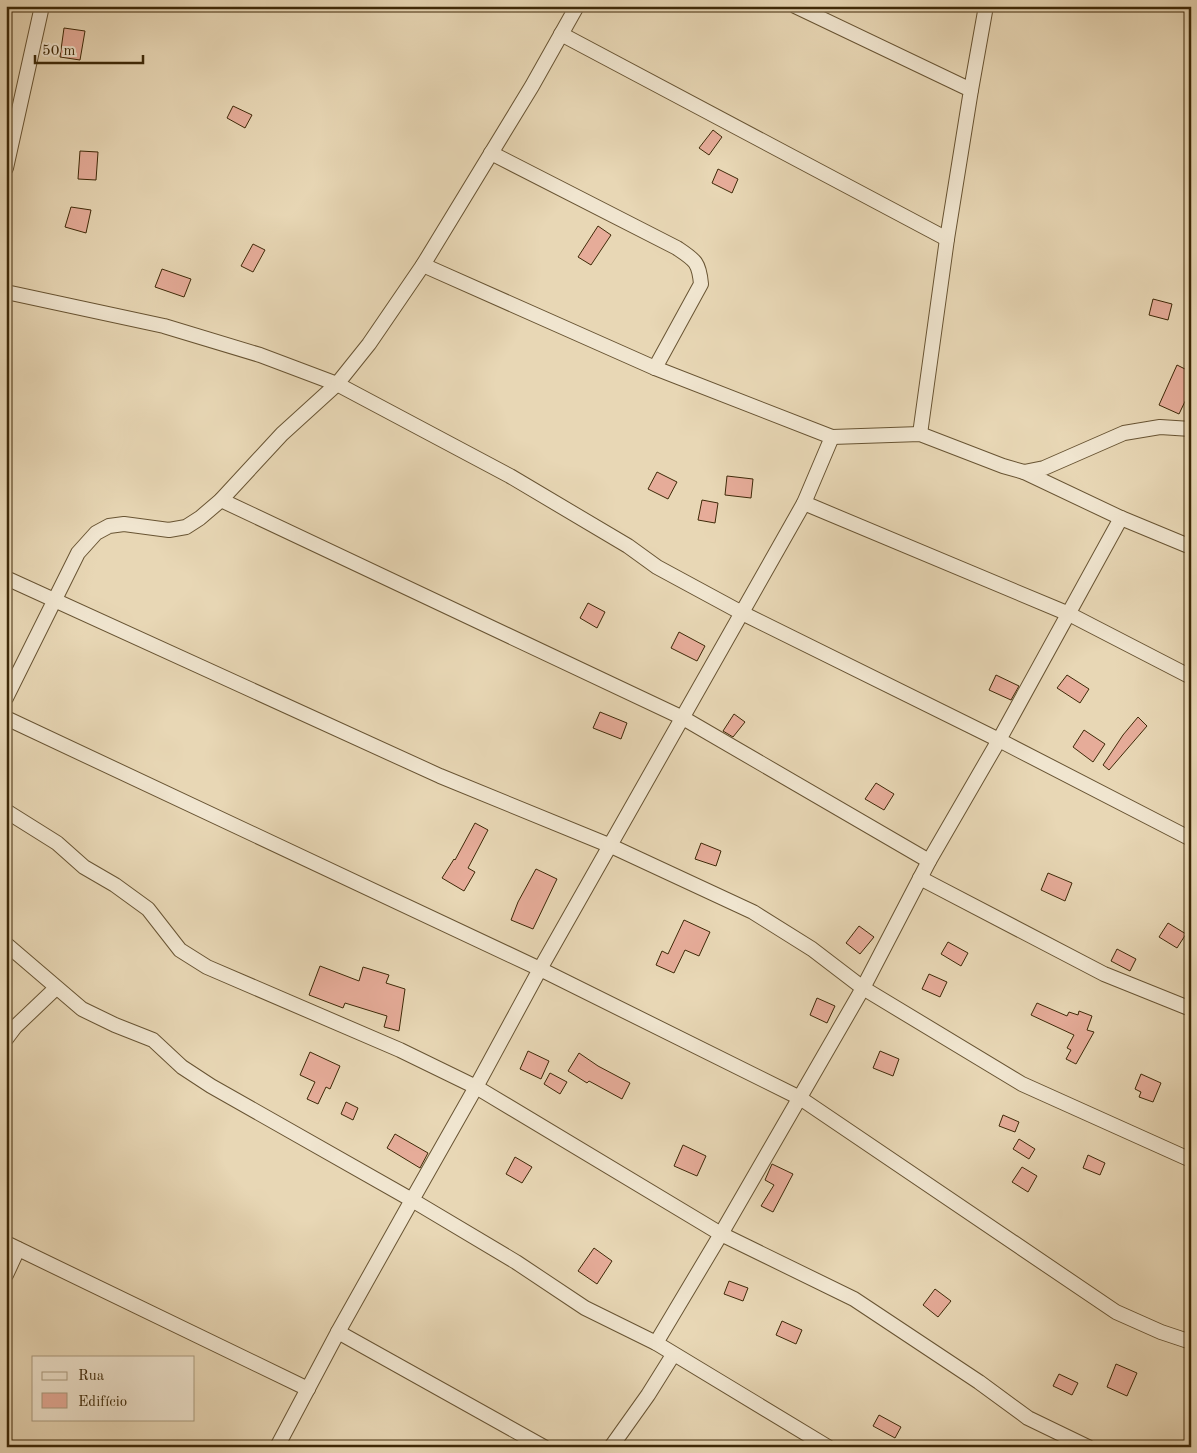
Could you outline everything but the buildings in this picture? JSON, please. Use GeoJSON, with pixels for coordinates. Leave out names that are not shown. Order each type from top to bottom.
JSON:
{"type":"FeatureCollection","features":[{"type":"Feature","properties":{"kind":"street"},"geometry":{"type":"LineString","coordinates":[[6,168],[42,6]]}},
{"type":"Feature","properties":{"kind":"street"},"geometry":{"type":"LineString","coordinates":[[6,698],[78,553],[96,533],[109,526],[124,524],[168,530],[186,527],[200,518],[220,500],[282,434],[336,384],[369,344],[423,265],[577,6]]}},
{"type":"Feature","properties":{"kind":"street"},"geometry":{"type":"LineString","coordinates":[[795,6],[971,90]]}},
{"type":"Feature","properties":{"kind":"street"},"geometry":{"type":"LineString","coordinates":[[920,434],[947,239],[986,6]]}},
{"type":"Feature","properties":{"kind":"street"},"geometry":{"type":"LineString","coordinates":[[561,34],[947,239]]}},
{"type":"Feature","properties":{"kind":"street"},"geometry":{"type":"LineString","coordinates":[[491,152],[678,248],[692,258],[700,268],[701,284],[655,368]]}},
{"type":"Feature","properties":{"kind":"street"},"geometry":{"type":"LineString","coordinates":[[423,265],[655,368],[832,437],[920,434],[1003,466],[1024,472],[1121,518],[1191,547]]}},
{"type":"Feature","properties":{"kind":"street"},"geometry":{"type":"LineString","coordinates":[[6,292],[164,326],[260,355],[336,384],[510,476],[628,546],[658,566],[742,612],[999,740],[1191,839]]}},
{"type":"Feature","properties":{"kind":"street"},"geometry":{"type":"LineString","coordinates":[[1024,472],[1044,468],[1124,433],[1160,427],[1191,429]]}},
{"type":"Feature","properties":{"kind":"street"},"geometry":{"type":"LineString","coordinates":[[277,1447],[338,1332],[476,1088],[540,969],[804,503],[832,437]]}},
{"type":"Feature","properties":{"kind":"street"},"geometry":{"type":"LineString","coordinates":[[220,500],[683,718],[929,861]]}},
{"type":"Feature","properties":{"kind":"street"},"geometry":{"type":"LineString","coordinates":[[804,503],[1068,614],[1191,676]]}},
{"type":"Feature","properties":{"kind":"street"},"geometry":{"type":"LineString","coordinates":[[656,1343],[863,988],[929,861],[999,740],[1121,518]]}},
{"type":"Feature","properties":{"kind":"street"},"geometry":{"type":"LineString","coordinates":[[6,578],[440,776],[611,846],[753,912],[812,950],[863,988],[1022,1084],[1191,1160]]}},
{"type":"Feature","properties":{"kind":"street"},"geometry":{"type":"LineString","coordinates":[[6,718],[540,969],[800,1098],[1116,1312],[1161,1332],[1191,1342]]}},
{"type":"Feature","properties":{"kind":"street"},"geometry":{"type":"LineString","coordinates":[[6,811],[57,843],[84,867],[115,885],[148,909],[180,950],[206,967],[400,1050],[476,1088],[721,1234],[854,1299],[979,1382],[1028,1418],[1088,1447]]}},
{"type":"Feature","properties":{"kind":"street"},"geometry":{"type":"LineString","coordinates":[[920,878],[1104,974],[1191,1009]]}},
{"type":"Feature","properties":{"kind":"street"},"geometry":{"type":"LineString","coordinates":[[6,944],[82,1009],[153,1040],[182,1067],[211,1086],[412,1200],[516,1262],[585,1308],[656,1343],[828,1447]]}},
{"type":"Feature","properties":{"kind":"street"},"geometry":{"type":"LineString","coordinates":[[6,1038],[56,988]]}},
{"type":"Feature","properties":{"kind":"street"},"geometry":{"type":"LineString","coordinates":[[6,1275],[12,1246],[308,1389]]}},
{"type":"Feature","properties":{"kind":"street"},"geometry":{"type":"LineString","coordinates":[[338,1332],[544,1447]]}},
{"type":"Feature","properties":{"kind":"street"},"geometry":{"type":"LineString","coordinates":[[611,1447],[648,1396],[673,1355]]}}]}
